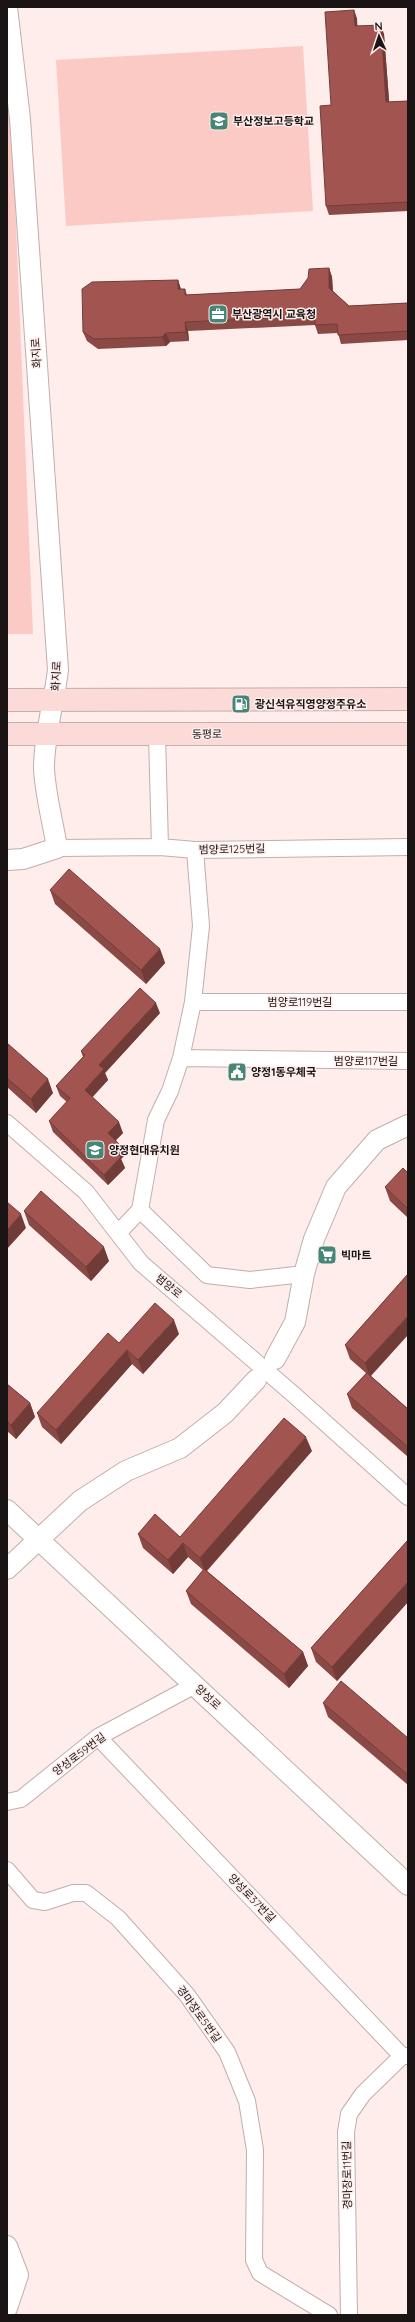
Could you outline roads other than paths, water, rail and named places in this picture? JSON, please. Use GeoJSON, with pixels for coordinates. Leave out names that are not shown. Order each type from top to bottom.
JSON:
{"type":"FeatureCollection","features":[{"type":"Feature","properties":{"kind":"main road"},"geometry":{"type":"LineString","coordinates":[[7,700],[408,699]]}},
{"type":"Feature","properties":{"kind":"main road","name":"동평로"},"geometry":{"type":"LineString","coordinates":[[7,734],[408,734]]}},
{"type":"Feature","properties":{"kind":"street","name":"화지로"},"geometry":{"type":"LineString","coordinates":[[7,7],[20,119],[58,670],[54,700],[46,733],[44,769],[57,848]]}},
{"type":"Feature","properties":{"kind":"street"},"geometry":{"type":"LineString","coordinates":[[157,735],[160,847]]}},
{"type":"Feature","properties":{"kind":"street","name":"범양로125번길"},"geometry":{"type":"LineString","coordinates":[[57,848],[160,847],[195,850],[408,846]]}},
{"type":"Feature","properties":{"kind":"street"},"geometry":{"type":"LineString","coordinates":[[7,860],[23,859],[57,848]]}},
{"type":"Feature","properties":{"kind":"street"},"geometry":{"type":"LineString","coordinates":[[118,1232],[140,1210],[156,1120],[170,1091],[181,1058],[193,1002],[201,926],[195,850]]}},
{"type":"Feature","properties":{"kind":"street","name":"범양로119번길"},"geometry":{"type":"LineString","coordinates":[[193,1002],[408,1002]]}},
{"type":"Feature","properties":{"kind":"street","name":"범양로117번길"},"geometry":{"type":"LineString","coordinates":[[181,1058],[408,1061]]}},
{"type":"Feature","properties":{"kind":"street","name":"범양로"},"geometry":{"type":"LineString","coordinates":[[7,1123],[86,1192],[141,1263],[293,1394],[408,1497]]}},
{"type":"Feature","properties":{"kind":"street"},"geometry":{"type":"LineString","coordinates":[[275,1359],[295,1322],[304,1274],[314,1239],[336,1187],[377,1140],[408,1125]]}},
{"type":"Feature","properties":{"kind":"street"},"geometry":{"type":"LineString","coordinates":[[140,1210],[207,1274],[250,1280],[304,1274]]}},
{"type":"Feature","properties":{"kind":"street"},"geometry":{"type":"LineString","coordinates":[[7,1569],[80,1501],[126,1471],[180,1448],[226,1413],[256,1380]]}},
{"type":"Feature","properties":{"kind":"street","name":"양성로"},"geometry":{"type":"LineString","coordinates":[[7,1510],[408,1885]]}},
{"type":"Feature","properties":{"kind":"street","name":"양성로59번길"},"geometry":{"type":"LineString","coordinates":[[7,1802],[21,1799],[98,1737],[195,1685]]}},
{"type":"Feature","properties":{"kind":"street","name":"양성로37번길"},"geometry":{"type":"LineString","coordinates":[[98,1737],[405,2056]]}},
{"type":"Feature","properties":{"kind":"street","name":"경마장로5번길"},"geometry":{"type":"LineString","coordinates":[[7,1870],[33,1900],[45,1902],[73,1893],[86,1893],[118,1918],[188,1995],[227,2052],[247,2101],[255,2150],[254,2260],[260,2273],[329,2315]]}},
{"type":"Feature","properties":{"kind":"street","name":"경마장로11번길"},"geometry":{"type":"LineString","coordinates":[[349,2315],[346,2132],[349,2114],[363,2094],[405,2056]]}},
{"type":"Feature","properties":{"kind":"street"},"geometry":{"type":"LineString","coordinates":[[7,2246],[18,2276],[7,2308]]}},
{"type":"Feature","properties":{"kind":"place","name":"부산정보고등학교"},"geometry":{"type":"Point","coordinates":[219,121]}},
{"type":"Feature","properties":{"kind":"place","name":"부산광역시 교육청"},"geometry":{"type":"Point","coordinates":[218,314]}},
{"type":"Feature","properties":{"kind":"place","name":"광신석유직영양정주유소"},"geometry":{"type":"Point","coordinates":[241,704]}},
{"type":"Feature","properties":{"kind":"place","name":"양정1동우체국"},"geometry":{"type":"Point","coordinates":[237,1072]}},
{"type":"Feature","properties":{"kind":"place","name":"양정현대유치원"},"geometry":{"type":"Point","coordinates":[95,1150]}},
{"type":"Feature","properties":{"kind":"place","name":"빅마트"},"geometry":{"type":"Point","coordinates":[327,1255]}}]}
